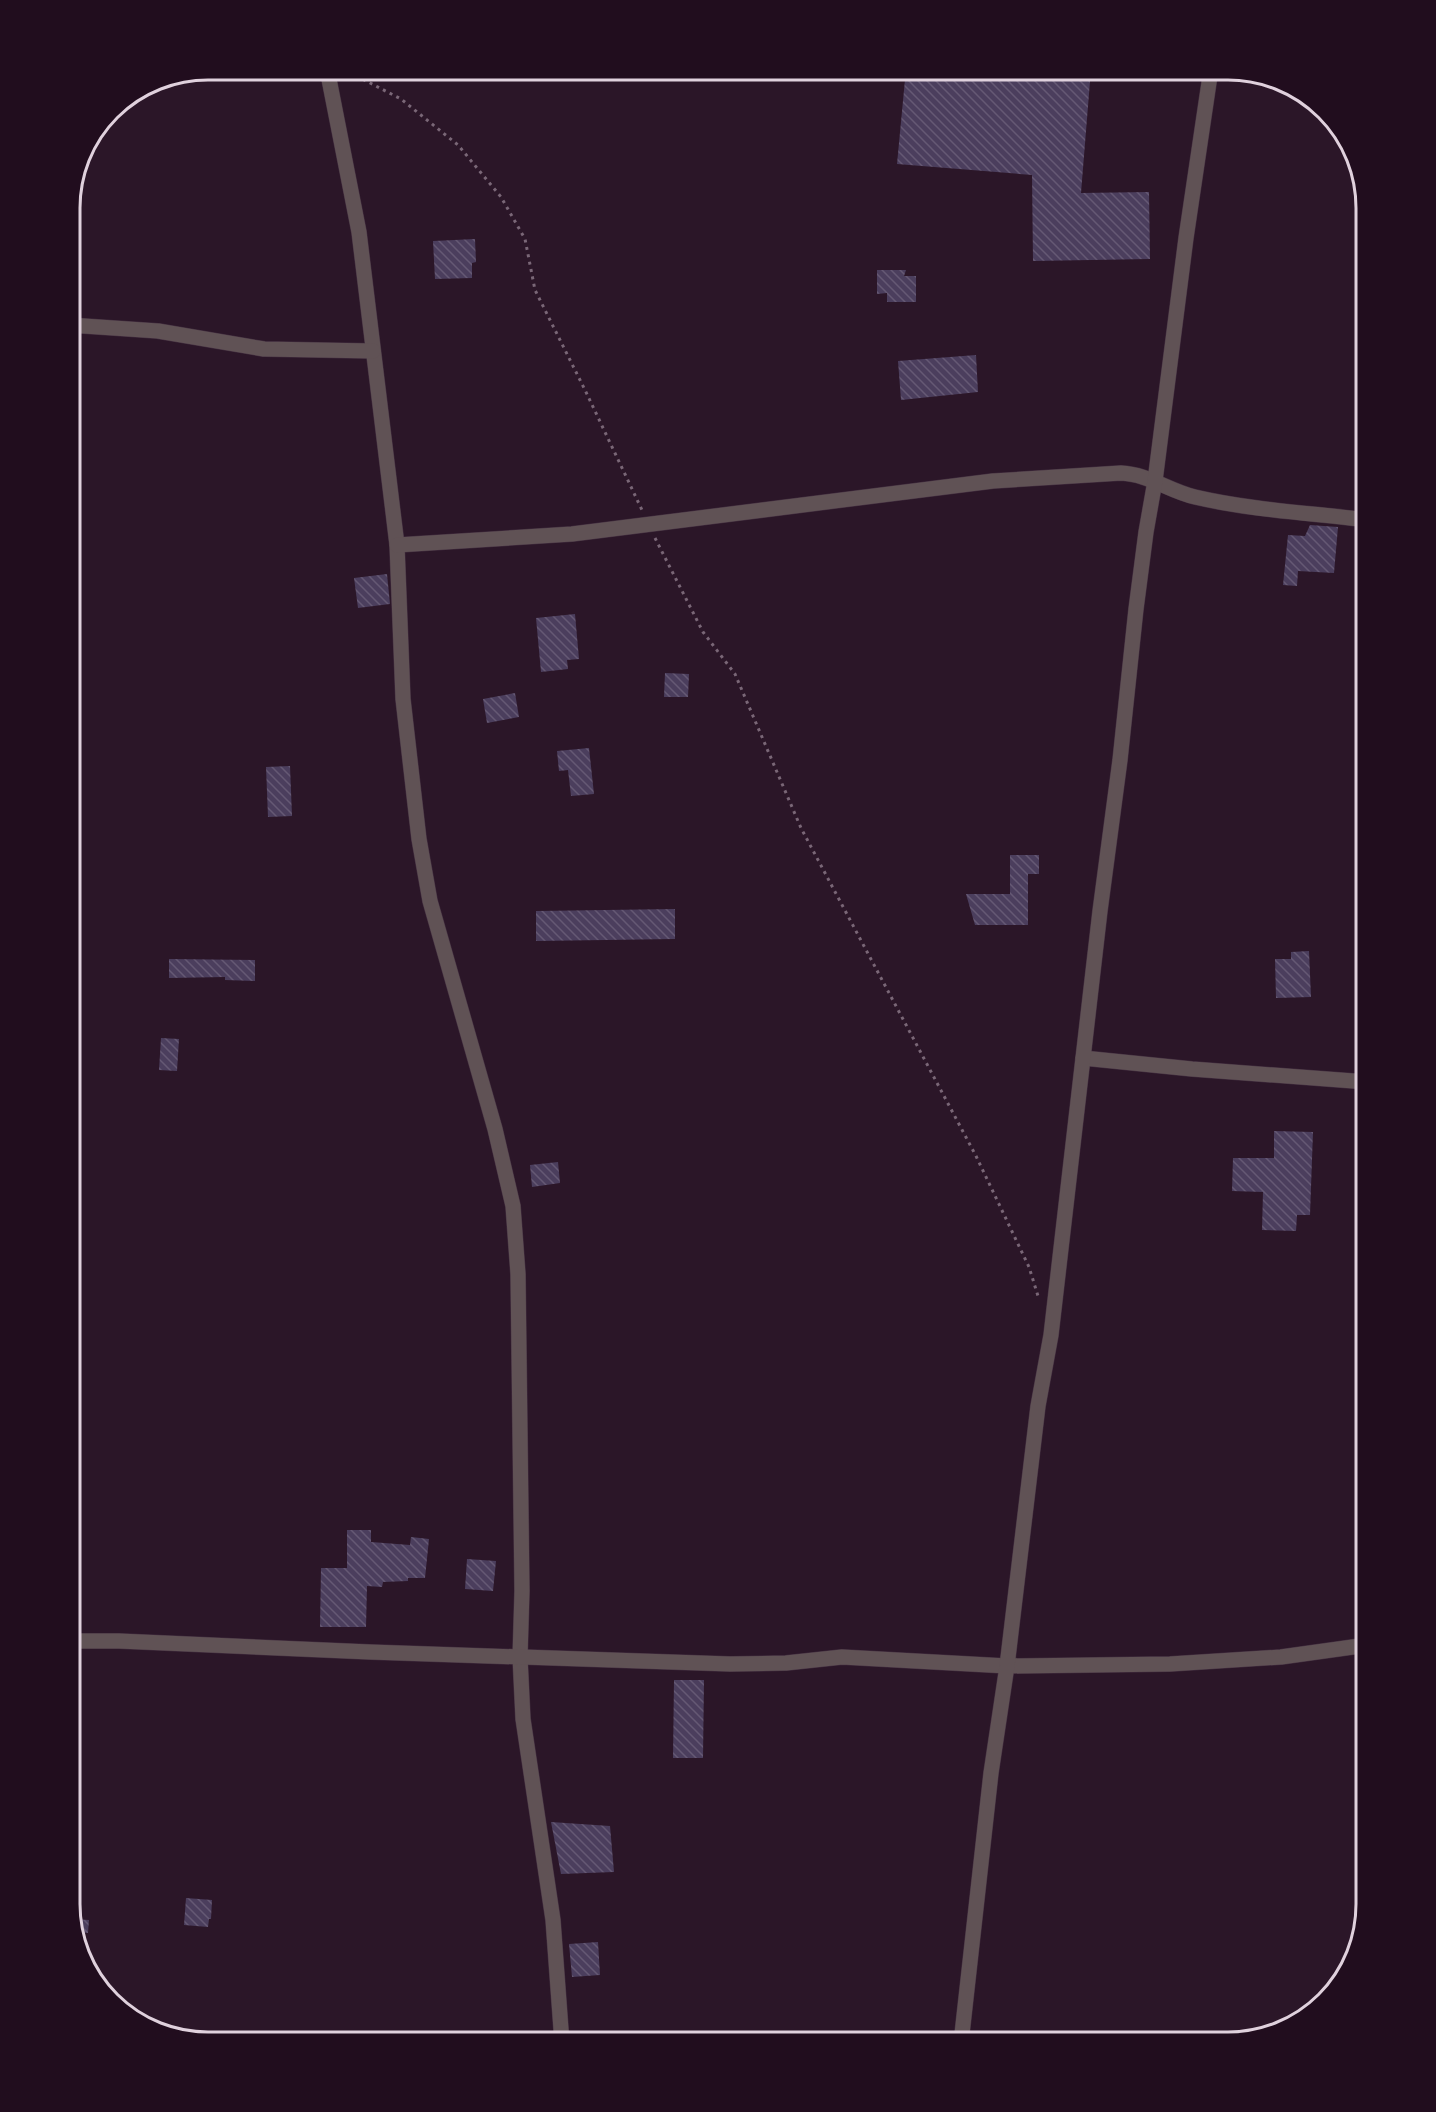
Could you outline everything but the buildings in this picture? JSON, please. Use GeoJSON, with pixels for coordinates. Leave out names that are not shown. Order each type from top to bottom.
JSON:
{"type":"FeatureCollection","features":[{"type":"Feature","properties":{"kind":"street"},"geometry":{"type":"LineString","coordinates":[[329,80],[359,232],[397,545],[403,699],[419,839],[430,900],[497,1139],[513,1206],[518,1274],[522,1590],[520,1657],[524,1730],[553,1920],[561,2032]]}},
{"type":"Feature","properties":{"kind":"street"},"geometry":{"type":"LineString","coordinates":[[962,2032],[991,1773],[1007,1666],[1038,1406],[1051,1335],[1139,587],[1209,80]]}},
{"type":"Feature","properties":{"kind":"street"},"geometry":{"type":"LineString","coordinates":[[80,326],[158,331],[264,349],[373,351]]}},
{"type":"Feature","properties":{"kind":"street"},"geometry":{"type":"LineString","coordinates":[[397,545],[572,534],[993,481],[1121,473],[1137,474],[1177,492],[1210,500],[1356,519]]}},
{"type":"Feature","properties":{"kind":"street"},"geometry":{"type":"LineString","coordinates":[[1083,1058],[1356,1081]]}},
{"type":"Feature","properties":{"kind":"street"},"geometry":{"type":"LineString","coordinates":[[79,1641],[730,1664],[786,1663],[842,1657],[1007,1666],[1170,1664],[1281,1657],[1356,1647]]}},
{"type":"Feature","properties":{"kind":"path"},"geometry":{"type":"LineString","coordinates":[[364,80],[400,99],[458,145],[501,197],[525,239],[535,290],[648,524],[703,632],[735,674],[801,828],[976,1156],[1029,1267],[1040,1301]]}}]}
